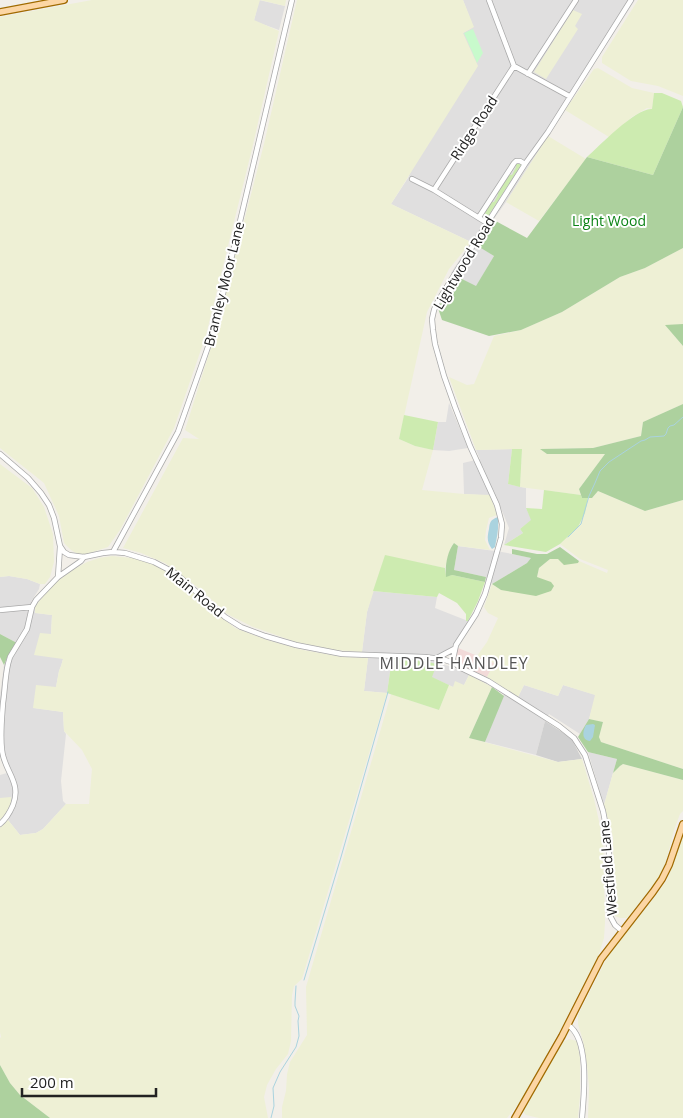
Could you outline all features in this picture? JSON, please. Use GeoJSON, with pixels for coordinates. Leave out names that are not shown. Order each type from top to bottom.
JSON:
{"type":"FeatureCollection","features":[{"type":"Feature","properties":{"kind":"main road"},"geometry":{"type":"LineString","coordinates":[[0,12],[64,0]]}},
{"type":"Feature","properties":{"kind":"main road"},"geometry":{"type":"LineString","coordinates":[[514,1118],[568,1025],[602,958],[662,879],[669,865],[683,824]]}},
{"type":"Feature","properties":{"kind":"street","name":"Bramley Moor Lane"},"geometry":{"type":"LineString","coordinates":[[113,552],[178,432],[209,346],[292,0]]}},
{"type":"Feature","properties":{"kind":"street"},"geometry":{"type":"LineString","coordinates":[[489,0],[514,66],[570,96]]}},
{"type":"Feature","properties":{"kind":"street"},"geometry":{"type":"LineString","coordinates":[[528,74],[576,0]]}},
{"type":"Feature","properties":{"kind":"street","name":"Lightwood Road"},"geometry":{"type":"LineString","coordinates":[[454,649],[476,614],[485,594],[501,538],[502,524],[497,505],[470,446],[455,407],[435,344],[432,320],[434,310],[487,223],[548,132],[631,0]]}},
{"type":"Feature","properties":{"kind":"street","name":"Ridge Road"},"geometry":{"type":"LineString","coordinates":[[434,190],[514,66]]}},
{"type":"Feature","properties":{"kind":"street"},"geometry":{"type":"LineString","coordinates":[[479,217],[514,163],[520,161],[526,164]]}},
{"type":"Feature","properties":{"kind":"street"},"geometry":{"type":"LineString","coordinates":[[412,179],[434,190],[487,223]]}},
{"type":"Feature","properties":{"kind":"street"},"geometry":{"type":"LineString","coordinates":[[0,454],[28,478],[49,505],[60,546],[58,577]]}},
{"type":"Feature","properties":{"kind":"street"},"geometry":{"type":"LineString","coordinates":[[60,546],[69,555],[84,557]]}},
{"type":"Feature","properties":{"kind":"street","name":"Main Road"},"geometry":{"type":"LineString","coordinates":[[0,824],[12,808],[16,792],[14,781],[3,756],[2,749],[2,715],[6,671],[10,657],[27,629],[32,607],[36,600],[58,577],[81,562],[84,557],[113,552],[125,553],[154,562],[186,581],[225,617],[241,627],[296,645],[342,654],[412,656],[436,658],[454,663]]}},
{"type":"Feature","properties":{"kind":"street"},"geometry":{"type":"LineString","coordinates":[[0,610],[32,607]]}},
{"type":"Feature","properties":{"kind":"street"},"geometry":{"type":"LineString","coordinates":[[436,658],[454,649]]}},
{"type":"Feature","properties":{"kind":"street"},"geometry":{"type":"LineString","coordinates":[[454,649],[454,663]]}},
{"type":"Feature","properties":{"kind":"street","name":"Westfield Lane"},"geometry":{"type":"LineString","coordinates":[[454,663],[488,681],[559,726],[580,745],[585,755],[607,828],[610,860],[609,914],[615,925],[622,931]]}},
{"type":"Feature","properties":{"kind":"street"},"geometry":{"type":"LineString","coordinates":[[568,1025],[576,1033],[579,1040],[583,1061],[585,1085],[582,1118]]}},
{"type":"Feature","properties":{"kind":"shaded area"},"geometry":{"type":"Polygon","coordinates":[[[259,0],[285,6],[279,30],[254,21],[259,0]]]}},
{"type":"Feature","properties":{"kind":"shaded area"},"geometry":{"type":"Polygon","coordinates":[[[463,0],[635,0],[506,202],[476,244],[494,256],[476,287],[451,273],[471,242],[391,204],[408,178],[463,33],[473,27],[463,0]]]}},
{"type":"Feature","properties":{"kind":"shaded area"},"geometry":{"type":"Polygon","coordinates":[[[449,403],[468,448],[449,451],[433,450],[438,422],[446,422],[449,403]]]}},
{"type":"Feature","properties":{"kind":"shaded area"},"geometry":{"type":"Polygon","coordinates":[[[512,449],[508,484],[526,488],[526,508],[532,520],[520,529],[523,533],[504,545],[509,528],[496,496],[464,494],[463,463],[480,459],[476,450],[512,449]]]}},
{"type":"Feature","properties":{"kind":"shaded area"},"geometry":{"type":"Polygon","coordinates":[[[458,546],[532,558],[492,584],[486,577],[454,570],[458,546]]]}},
{"type":"Feature","properties":{"kind":"shaded area"},"geometry":{"type":"Polygon","coordinates":[[[9,576],[27,579],[40,584],[31,602],[35,606],[36,613],[52,615],[51,634],[63,659],[56,687],[34,708],[63,712],[64,731],[66,734],[61,781],[63,801],[66,804],[43,829],[36,833],[20,835],[8,820],[6,813],[11,804],[4,798],[0,798],[0,775],[7,773],[0,757],[0,696],[4,665],[17,643],[0,634],[0,577],[9,576]]]}},
{"type":"Feature","properties":{"kind":"shaded area"},"geometry":{"type":"Polygon","coordinates":[[[373,591],[437,597],[435,608],[468,621],[452,647],[438,663],[469,675],[464,685],[453,687],[431,677],[437,664],[392,658],[387,693],[364,691],[368,658],[362,652],[367,612],[373,591]]]}},
{"type":"Feature","properties":{"kind":"shaded area"},"geometry":{"type":"Polygon","coordinates":[[[458,648],[495,663],[487,677],[457,662],[455,655],[458,648]]]}},
{"type":"Feature","properties":{"kind":"shaded area"},"geometry":{"type":"Polygon","coordinates":[[[524,685],[558,696],[563,685],[596,695],[589,719],[580,734],[549,714],[545,721],[536,755],[485,742],[506,689],[518,697],[524,685]]]}},
{"type":"Feature","properties":{"kind":"shaded area"},"geometry":{"type":"Polygon","coordinates":[[[545,721],[571,738],[582,759],[558,762],[536,755],[545,721]]]}},
{"type":"Feature","properties":{"kind":"shaded area"},"geometry":{"type":"Polygon","coordinates":[[[588,752],[617,759],[604,805],[588,752]]]}},
{"type":"Feature","properties":{"kind":"green space"},"geometry":{"type":"Polygon","coordinates":[[[92,0],[260,0],[254,20],[279,31],[206,335],[174,428],[120,530],[108,547],[81,556],[64,543],[59,516],[44,483],[0,448],[0,17],[92,0]]]}},
{"type":"Feature","properties":{"kind":"green space"},"geometry":{"type":"Polygon","coordinates":[[[260,0],[286,0],[285,6],[260,0]]]}},
{"type":"Feature","properties":{"kind":"green space"},"geometry":{"type":"Polygon","coordinates":[[[297,0],[463,0],[474,27],[463,33],[478,66],[391,204],[471,242],[449,269],[427,312],[399,439],[415,446],[433,450],[422,490],[490,495],[497,515],[489,518],[486,530],[485,540],[490,550],[458,546],[454,543],[445,568],[385,556],[367,612],[362,652],[335,650],[296,642],[253,627],[227,614],[200,589],[165,563],[123,548],[183,438],[199,439],[185,430],[213,341],[218,332],[219,318],[264,144],[297,0]]]}},
{"type":"Feature","properties":{"kind":"green space"},"geometry":{"type":"Polygon","coordinates":[[[638,0],[683,0],[683,96],[658,86],[631,81],[602,63],[602,57],[638,0]]]}},
{"type":"Feature","properties":{"kind":"green space"},"geometry":{"type":"Polygon","coordinates":[[[573,10],[582,14],[575,26],[578,29],[546,79],[534,72],[573,10]]]}},
{"type":"Feature","properties":{"kind":"green space"},"geometry":{"type":"Polygon","coordinates":[[[473,29],[483,53],[477,63],[464,33],[473,29]]]}},
{"type":"Feature","properties":{"kind":"green space"},"geometry":{"type":"Polygon","coordinates":[[[598,68],[632,88],[654,93],[652,109],[647,108],[632,117],[609,137],[565,110],[594,69],[598,68]]]}},
{"type":"Feature","properties":{"kind":"green space"},"geometry":{"type":"Polygon","coordinates":[[[654,93],[662,93],[681,101],[683,107],[653,175],[587,157],[628,120],[645,110],[652,109],[654,93]]]}},
{"type":"Feature","properties":{"kind":"green space","name":"Light Wood"},"geometry":{"type":"Polygon","coordinates":[[[683,107],[683,248],[645,268],[620,277],[562,312],[521,330],[489,336],[442,320],[438,308],[456,276],[476,286],[494,256],[476,245],[492,219],[527,238],[587,157],[653,175],[683,107]]]}},
{"type":"Feature","properties":{"kind":"green space"},"geometry":{"type":"Polygon","coordinates":[[[548,136],[586,159],[539,221],[506,202],[548,136]]]}},
{"type":"Feature","properties":{"kind":"green space"},"geometry":{"type":"Polygon","coordinates":[[[517,162],[521,163],[521,165],[487,218],[484,217],[483,213],[491,202],[494,202],[498,195],[496,192],[508,174],[512,175],[517,162]]]}},
{"type":"Feature","properties":{"kind":"green space"},"geometry":{"type":"Polygon","coordinates":[[[683,248],[683,324],[666,326],[683,346],[683,404],[643,422],[641,436],[593,448],[541,449],[547,454],[605,454],[579,489],[581,495],[520,487],[522,449],[476,450],[449,377],[467,385],[474,384],[494,336],[521,330],[562,312],[620,277],[645,268],[683,248]]]}},
{"type":"Feature","properties":{"kind":"green space"},"geometry":{"type":"Polygon","coordinates":[[[683,324],[683,346],[665,325],[683,324]]]}},
{"type":"Feature","properties":{"kind":"green space"},"geometry":{"type":"Polygon","coordinates":[[[683,404],[683,500],[645,511],[598,491],[592,498],[582,498],[579,489],[605,454],[547,454],[540,449],[593,448],[641,436],[643,422],[683,404]]]}},
{"type":"Feature","properties":{"kind":"green space"},"geometry":{"type":"Polygon","coordinates":[[[404,415],[438,422],[433,450],[415,446],[399,439],[404,415]]]}},
{"type":"Feature","properties":{"kind":"green space"},"geometry":{"type":"Polygon","coordinates":[[[512,449],[522,449],[520,487],[508,484],[512,449]]]}},
{"type":"Feature","properties":{"kind":"green space"},"geometry":{"type":"Polygon","coordinates":[[[0,464],[32,488],[44,507],[53,534],[54,562],[50,577],[45,584],[9,576],[0,577],[0,464]]]}},
{"type":"Feature","properties":{"kind":"green space"},"geometry":{"type":"Polygon","coordinates":[[[544,490],[581,495],[582,498],[588,498],[585,513],[578,527],[560,544],[546,552],[504,545],[523,533],[520,529],[531,520],[526,508],[542,509],[544,490]]]}},
{"type":"Feature","properties":{"kind":"green space"},"geometry":{"type":"Polygon","coordinates":[[[598,491],[645,511],[683,500],[683,769],[601,742],[599,737],[603,722],[589,719],[595,695],[563,685],[558,696],[524,685],[518,697],[487,677],[494,663],[477,656],[487,642],[498,618],[488,613],[484,607],[492,584],[501,590],[537,577],[539,568],[550,559],[578,563],[579,561],[607,573],[608,570],[580,559],[560,544],[578,527],[585,513],[588,498],[592,498],[598,491]]]}},
{"type":"Feature","properties":{"kind":"green space"},"geometry":{"type":"Polygon","coordinates":[[[454,543],[458,546],[454,570],[486,577],[485,582],[452,575],[446,577],[447,559],[454,543]]]}},
{"type":"Feature","properties":{"kind":"green space"},"geometry":{"type":"Polygon","coordinates":[[[560,547],[579,561],[578,563],[564,565],[558,559],[550,559],[539,568],[537,577],[551,582],[554,586],[551,591],[536,596],[501,590],[492,584],[527,563],[531,558],[512,554],[512,549],[547,554],[560,547]]]}},
{"type":"Feature","properties":{"kind":"green space"},"geometry":{"type":"Polygon","coordinates":[[[385,555],[445,568],[446,576],[452,575],[485,582],[468,621],[466,621],[466,614],[457,603],[439,593],[437,597],[373,591],[385,555]]]}},
{"type":"Feature","properties":{"kind":"green space"},"geometry":{"type":"Polygon","coordinates":[[[112,556],[132,558],[168,571],[186,584],[235,628],[267,640],[303,650],[342,657],[368,658],[364,691],[387,693],[302,979],[294,986],[292,995],[291,1041],[288,1054],[276,1069],[267,1085],[264,1097],[268,1118],[50,1118],[20,1095],[10,1083],[0,1065],[0,828],[8,820],[20,835],[36,833],[43,829],[66,804],[89,804],[92,769],[82,750],[64,731],[63,712],[33,708],[36,685],[56,687],[63,659],[34,655],[40,633],[51,634],[52,615],[35,613],[35,606],[55,583],[71,571],[87,562],[112,556]]]}},
{"type":"Feature","properties":{"kind":"green space"},"geometry":{"type":"Polygon","coordinates":[[[0,634],[17,643],[4,665],[0,657],[0,634]]]}},
{"type":"Feature","properties":{"kind":"green space"},"geometry":{"type":"Polygon","coordinates":[[[392,658],[415,659],[437,664],[432,677],[449,685],[439,710],[387,693],[392,658]]]}},
{"type":"Feature","properties":{"kind":"green space"},"geometry":{"type":"Polygon","coordinates":[[[469,675],[492,687],[469,738],[558,762],[582,759],[603,839],[605,922],[604,938],[599,954],[558,1034],[520,1102],[507,1118],[282,1118],[282,1107],[290,1062],[307,1035],[306,987],[391,694],[439,710],[449,685],[453,687],[455,681],[464,685],[469,675]]]}},
{"type":"Feature","properties":{"kind":"green space"},"geometry":{"type":"Polygon","coordinates":[[[492,687],[504,696],[485,742],[469,738],[492,687]]]}},
{"type":"Feature","properties":{"kind":"green space"},"geometry":{"type":"Polygon","coordinates":[[[589,719],[603,722],[599,737],[601,742],[683,769],[683,780],[623,764],[613,773],[617,759],[588,752],[578,737],[589,719]]]}},
{"type":"Feature","properties":{"kind":"green space"},"geometry":{"type":"Polygon","coordinates":[[[623,764],[683,780],[683,811],[674,830],[661,875],[627,918],[615,916],[613,837],[604,805],[613,773],[623,764]]]}},
{"type":"Feature","properties":{"kind":"green space"},"geometry":{"type":"Polygon","coordinates":[[[11,797],[11,804],[0,820],[0,798],[11,797]]]}},
{"type":"Feature","properties":{"kind":"green space"},"geometry":{"type":"Polygon","coordinates":[[[683,835],[683,1118],[588,1118],[589,1087],[587,1065],[578,1024],[578,1015],[610,952],[667,880],[683,835]]]}},
{"type":"Feature","properties":{"kind":"green space"},"geometry":{"type":"Polygon","coordinates":[[[569,1039],[577,1041],[580,1058],[578,1118],[539,1118],[526,1115],[523,1111],[563,1042],[569,1039]]]}},
{"type":"Feature","properties":{"kind":"green space"},"geometry":{"type":"Polygon","coordinates":[[[0,1065],[10,1083],[20,1095],[50,1118],[0,1118],[0,1065]]]}},
{"type":"Feature","properties":{"kind":"water"},"geometry":{"type":"Polygon","coordinates":[[[498,517],[495,547],[492,549],[489,544],[488,535],[492,520],[498,517]]]}},
{"type":"Feature","properties":{"kind":"water"},"geometry":{"type":"Polygon","coordinates":[[[586,725],[595,725],[593,737],[590,741],[585,739],[584,730],[586,725]]]}},
{"type":"Feature","properties":{"kind":"waterway"},"geometry":{"type":"LineString","coordinates":[[568,537],[581,524],[589,496],[600,471],[609,462],[641,441],[650,437],[664,436],[668,428],[683,417]]}},
{"type":"Feature","properties":{"kind":"waterway"},"geometry":{"type":"LineString","coordinates":[[304,980],[388,692]]}},
{"type":"Feature","properties":{"kind":"waterway"},"geometry":{"type":"LineString","coordinates":[[271,1118],[274,1106],[273,1088],[280,1072],[296,1047],[299,1036],[299,1016],[295,1006],[296,986]]}},
{"type":"Feature","properties":{"kind":"district","name":"MIDDLE HANDLEY"},"geometry":{"type":"Point","coordinates":[454,663]}}]}
